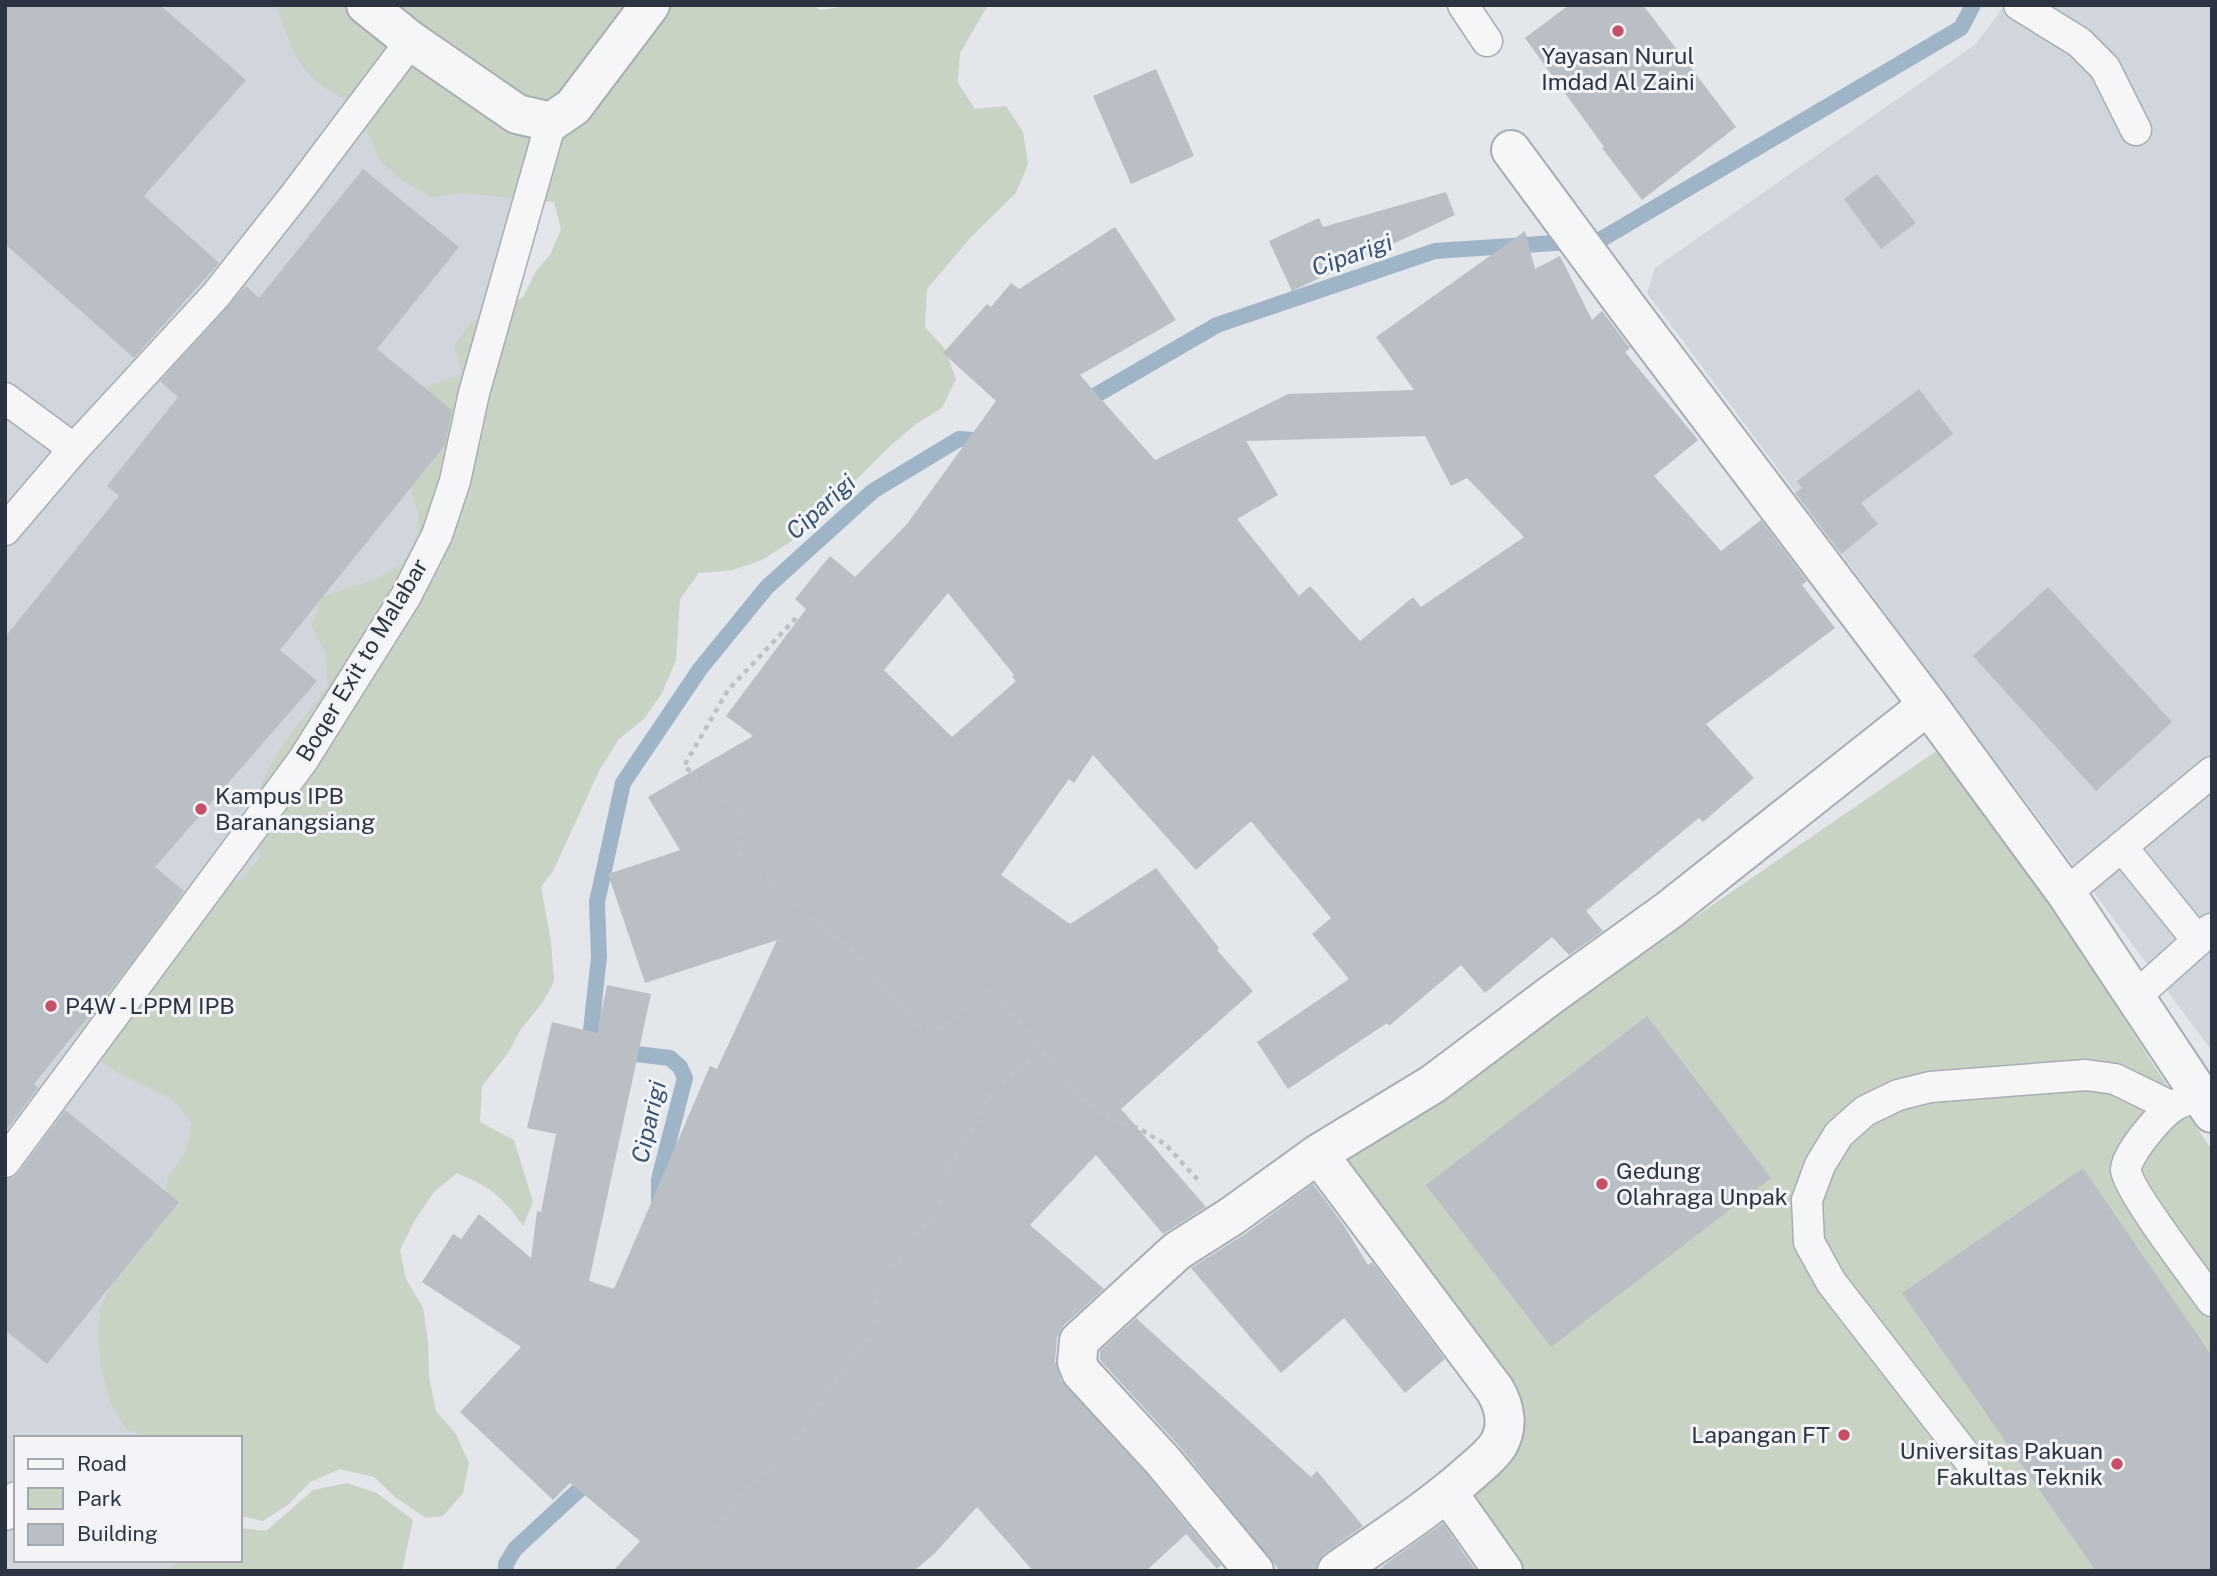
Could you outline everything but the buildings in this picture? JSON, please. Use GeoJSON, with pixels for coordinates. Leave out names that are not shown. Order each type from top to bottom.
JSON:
{"type":"FeatureCollection","features":[{"type":"Feature","properties":{"kind":"street"},"geometry":{"type":"LineString","coordinates":[[366,5],[411,41],[517,114],[551,122],[573,107],[650,5]]}},
{"type":"Feature","properties":{"kind":"street"},"geometry":{"type":"LineString","coordinates":[[1511,150],[2066,893],[2136,996],[2194,1105]]}},
{"type":"Feature","properties":{"kind":"street"},"geometry":{"type":"LineString","coordinates":[[1254,1571],[1163,1461],[1081,1372],[1077,1362],[1079,1341],[1177,1251],[1232,1216],[1318,1154],[1433,1084],[1550,995],[1670,911],[1928,705]]}},
{"type":"Feature","properties":{"kind":"street"},"geometry":{"type":"LineString","coordinates":[[1318,1154],[1502,1402],[1505,1416],[1503,1432],[1497,1446],[1486,1459],[1448,1493],[1336,1571]]}},
{"type":"Feature","properties":{"kind":"street"},"geometry":{"type":"LineString","coordinates":[[1448,1493],[1503,1571]]}},
{"type":"Feature","properties":{"kind":"lane"},"geometry":{"type":"LineString","coordinates":[[1463,5],[1487,41]]}},
{"type":"Feature","properties":{"kind":"lane"},"geometry":{"type":"LineString","coordinates":[[2019,5],[2079,42],[2105,68],[2136,130]]}},
{"type":"Feature","properties":{"kind":"lane"},"geometry":{"type":"LineString","coordinates":[[5,530],[74,449],[216,295],[411,41]]}},
{"type":"Feature","properties":{"kind":"lane","name":"Boqer Exit to Malabar"},"geometry":{"type":"LineString","coordinates":[[5,1162],[303,760],[406,596],[437,535],[455,481],[474,393],[551,122]]}},
{"type":"Feature","properties":{"kind":"lane"},"geometry":{"type":"LineString","coordinates":[[5,398],[74,449]]}},
{"type":"Feature","properties":{"kind":"lane"},"geometry":{"type":"LineString","coordinates":[[2066,893],[2212,772]]}},
{"type":"Feature","properties":{"kind":"lane"},"geometry":{"type":"LineString","coordinates":[[2122,847],[2205,935],[2136,996]]}},
{"type":"Feature","properties":{"kind":"lane"},"geometry":{"type":"LineString","coordinates":[[1973,1465],[1831,1282],[1809,1242],[1807,1200],[1820,1165],[1839,1134],[1865,1111],[1898,1095],[1930,1087],[2086,1075],[2115,1079],[2194,1105]]}},
{"type":"Feature","properties":{"kind":"lane"},"geometry":{"type":"LineString","coordinates":[[2194,1105],[2131,1152],[2126,1171],[2136,1193],[2212,1301]]}},
{"type":"Feature","properties":{"kind":"path"},"geometry":{"type":"LineString","coordinates":[[796,618],[729,691],[685,760],[687,771],[742,814],[745,820],[740,858],[848,946],[918,1025],[940,1028],[988,989],[996,994],[1085,1103],[1104,1116],[1140,1129],[1165,1144],[1232,1216]]}},
{"type":"Feature","properties":{"kind":"path"},"geometry":{"type":"LineString","coordinates":[[689,1571],[741,1496],[802,1432],[826,1391],[870,1334],[875,1322],[875,1295],[881,1283],[942,1201],[942,1188],[947,1171],[984,1111],[987,1100],[1006,1079],[1041,1051]]}},
{"type":"Feature","properties":{"kind":"shaded area","name":"Kampus IPB Baranangsiang"},"geometry":{"type":"Polygon","coordinates":[[[5,5],[320,5],[534,181],[243,1518],[242,1436],[14,1436],[14,1562],[201,1562],[193,1571],[5,1571],[5,5]]]}},
{"type":"Feature","properties":{"kind":"shaded area"},"geometry":{"type":"Polygon","coordinates":[[[2005,5],[2212,5],[2212,1051],[1647,293],[1655,268],[1975,45],[2005,5]]]}},
{"type":"Feature","properties":{"kind":"green space"},"geometry":{"type":"Polygon","coordinates":[[[277,5],[812,5],[821,10],[852,5],[988,5],[960,53],[958,83],[975,109],[1006,106],[1023,132],[1028,164],[1016,193],[970,238],[927,289],[925,327],[945,349],[956,379],[942,408],[916,424],[888,448],[790,542],[762,560],[733,570],[699,573],[680,599],[676,660],[662,693],[644,719],[619,739],[600,769],[553,871],[541,887],[551,941],[554,981],[543,1002],[482,1086],[480,1122],[514,1140],[533,1202],[523,1226],[495,1194],[457,1173],[434,1192],[415,1220],[400,1250],[406,1279],[423,1308],[428,1341],[429,1377],[436,1411],[456,1434],[469,1463],[463,1493],[443,1516],[426,1518],[395,1497],[374,1477],[340,1469],[310,1482],[289,1504],[263,1521],[242,1516],[242,1436],[147,1436],[126,1429],[110,1402],[101,1368],[98,1336],[100,1307],[129,1253],[163,1205],[168,1177],[186,1151],[192,1123],[173,1100],[116,1072],[92,1055],[62,1002],[100,923],[211,885],[241,879],[261,856],[254,829],[254,809],[259,790],[278,753],[328,686],[325,652],[312,626],[321,597],[376,579],[400,565],[419,545],[418,513],[410,484],[411,399],[434,384],[462,374],[454,346],[471,322],[499,311],[523,297],[536,271],[550,255],[561,230],[554,202],[462,193],[431,197],[401,180],[379,159],[356,104],[312,77],[295,54],[277,5]]]}},
{"type":"Feature","properties":{"kind":"green space"},"geometry":{"type":"Polygon","coordinates":[[[1948,743],[2156,1069],[2212,1150],[2212,1571],[1514,1571],[1465,1487],[1519,1442],[1318,1180],[1948,743]]]}},
{"type":"Feature","properties":{"kind":"green space"},"geometry":{"type":"Polygon","coordinates":[[[347,1483],[377,1493],[413,1520],[402,1571],[165,1571],[180,1562],[242,1562],[242,1528],[266,1531],[313,1490],[347,1483]]]}},
{"type":"Feature","properties":{"kind":"waterway","name":"Ciparigi"},"geometry":{"type":"LineString","coordinates":[[1079,405],[1217,325],[1435,251],[1600,240],[1961,28],[1973,5]]}},
{"type":"Feature","properties":{"kind":"waterway","name":"Ciparigi"},"geometry":{"type":"LineString","coordinates":[[659,1205],[659,1179],[685,1078],[680,1067],[670,1058],[602,1050],[594,1046],[590,1039],[599,957],[597,902],[623,783],[700,669],[767,587],[873,491],[959,439],[988,441]]}},
{"type":"Feature","properties":{"kind":"waterway","name":"Ciparigi"},"geometry":{"type":"LineString","coordinates":[[506,1571],[506,1564],[515,1549],[593,1477]]}},
{"type":"Feature","properties":{"kind":"place","name":"Yayasan Nurul Imdad Al Zaini"},"geometry":{"type":"Point","coordinates":[1618,31]}},
{"type":"Feature","properties":{"kind":"place","name":"Kampus IPB Baranangsiang"},"geometry":{"type":"Point","coordinates":[201,809]}},
{"type":"Feature","properties":{"kind":"place","name":"P4W - LPPM IPB"},"geometry":{"type":"Point","coordinates":[51,1006]}},
{"type":"Feature","properties":{"kind":"place","name":"Gedung Olahraga Unpak"},"geometry":{"type":"Point","coordinates":[1602,1184]}},
{"type":"Feature","properties":{"kind":"place","name":"Lapangan FT"},"geometry":{"type":"Point","coordinates":[1844,1435]}},
{"type":"Feature","properties":{"kind":"place","name":"Universitas Pakuan Fakultas Teknik"},"geometry":{"type":"Point","coordinates":[2117,1464]}}]}
